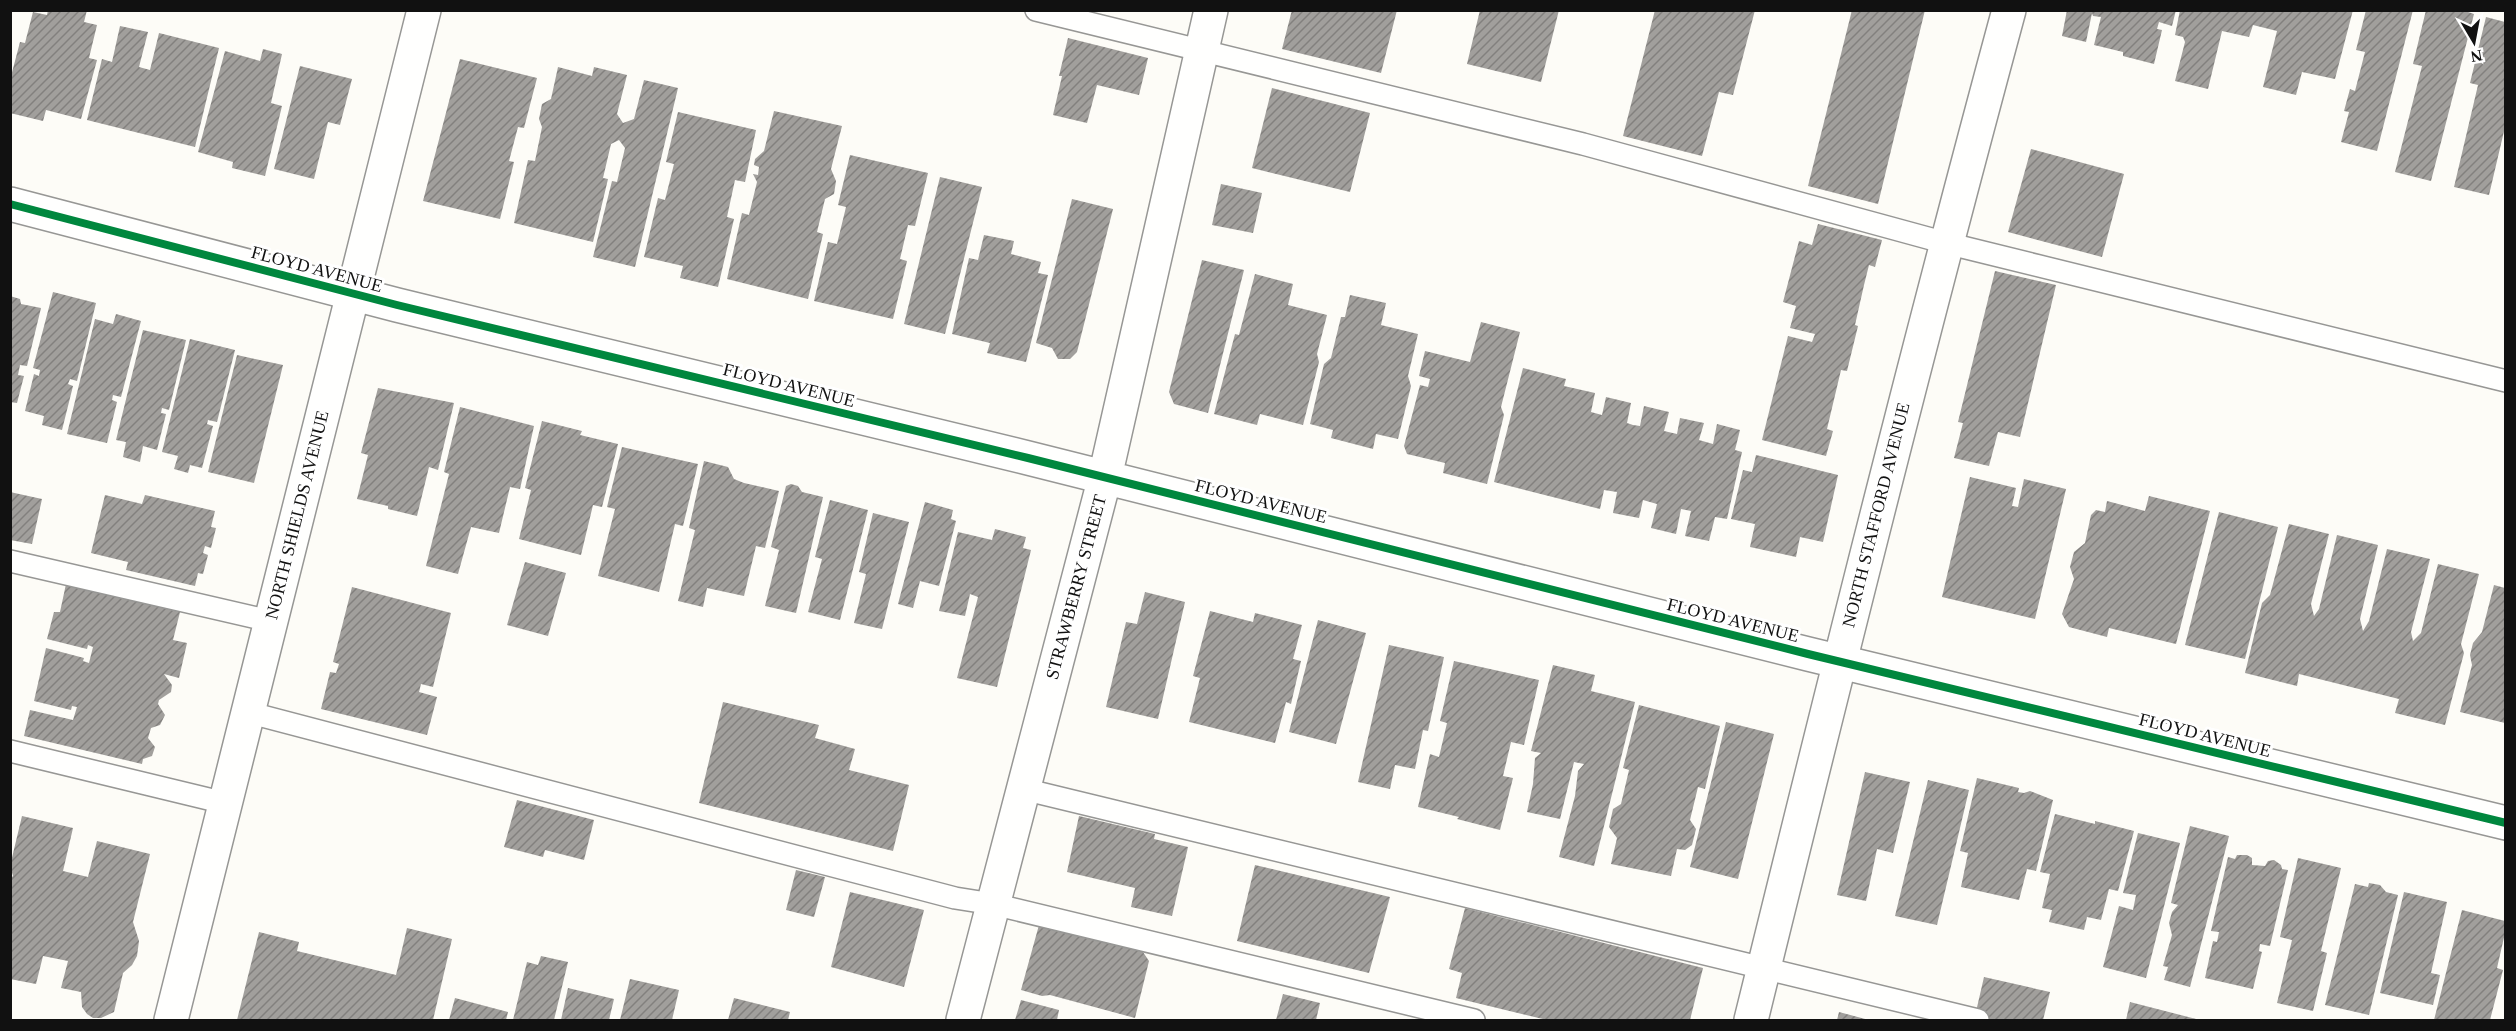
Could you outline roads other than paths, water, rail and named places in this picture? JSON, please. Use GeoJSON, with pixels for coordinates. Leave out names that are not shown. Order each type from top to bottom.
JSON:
{"type":"FeatureCollection","features":[{"type":"Feature","properties":{"kind":"street","name":"NORTH SHIELDS AVENUE"},"geometry":{"type":"LineString","coordinates":[[171,1020],[424,10]]}},
{"type":"Feature","properties":{"kind":"street","name":"STRAWBERRY STREET"},"geometry":{"type":"LineString","coordinates":[[963,1020],[1105,477],[1211,10]]}},
{"type":"Feature","properties":{"kind":"street","name":"NORTH STAFFORD AVENUE"},"geometry":{"type":"LineString","coordinates":[[1751,1020],[1946,243],[2009,10]]}},
{"type":"Feature","properties":{"kind":"street","name":"FLOYD AVENUE"},"geometry":{"type":"LineString","coordinates":[[10,204],[352,294],[1105,477],[1839,662],[2505,823]]}},
{"type":"Feature","properties":{"kind":"lane"},"geometry":{"type":"LineString","coordinates":[[1036,10],[1583,144],[1946,243],[2505,381]]}},
{"type":"Feature","properties":{"kind":"lane"},"geometry":{"type":"LineString","coordinates":[[10,561],[270,621]]}},
{"type":"Feature","properties":{"kind":"lane"},"geometry":{"type":"LineString","coordinates":[[247,712],[944,895],[993,904],[1474,1020]]}},
{"type":"Feature","properties":{"kind":"lane"},"geometry":{"type":"LineString","coordinates":[[10,751],[225,803]]}},
{"type":"Feature","properties":{"kind":"lane"},"geometry":{"type":"LineString","coordinates":[[1023,789],[1978,1020]]}}]}
